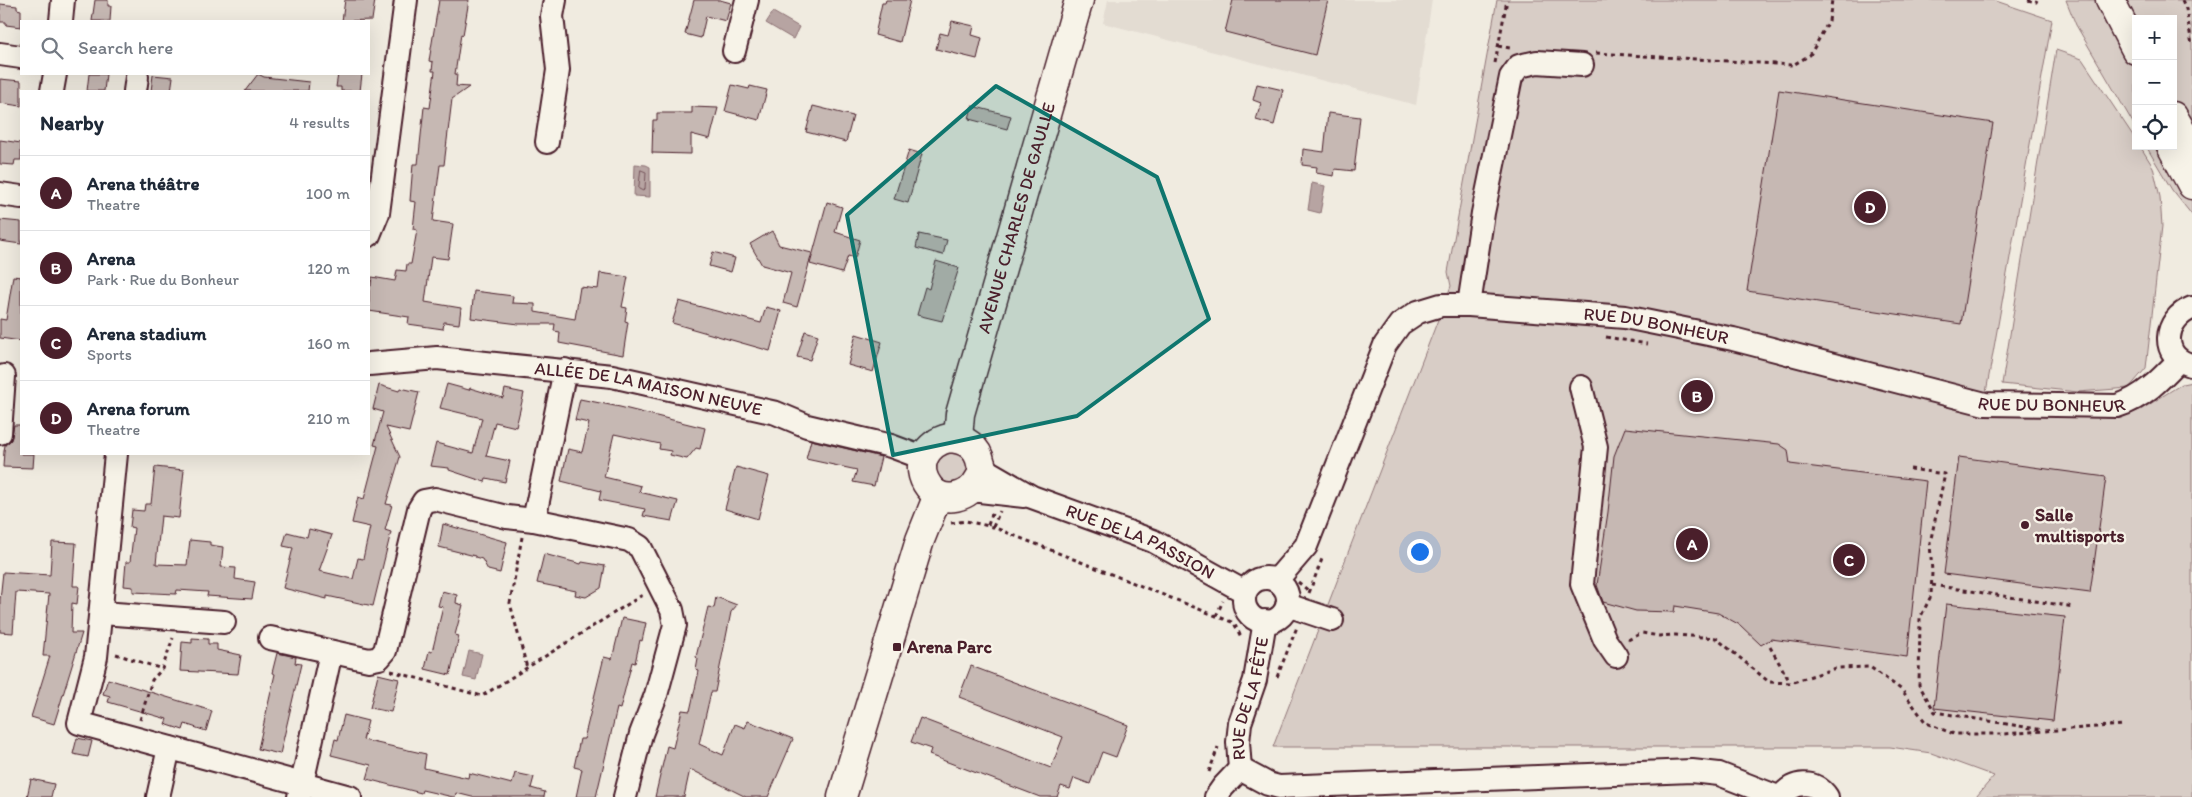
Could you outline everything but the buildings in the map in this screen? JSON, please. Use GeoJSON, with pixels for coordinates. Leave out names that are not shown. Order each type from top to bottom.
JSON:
{"type":"FeatureCollection","features":[{"type":"Feature","properties":{"kind":"main road","name":"AVENUE CHARLES DE GAULLE"},"geometry":{"type":"LineString","coordinates":[[958,438],[960,414],[1079,0]]}},
{"type":"Feature","properties":{"kind":"main road"},"geometry":{"type":"LineString","coordinates":[[2110,0],[2132,44]]}},
{"type":"Feature","properties":{"kind":"main road"},"geometry":{"type":"LineString","coordinates":[[2177,123],[2192,149]]}},
{"type":"Feature","properties":{"kind":"main road"},"geometry":{"type":"LineString","coordinates":[[2173,150],[2192,185]]}},
{"type":"Feature","properties":{"kind":"main road"},"geometry":{"type":"LineString","coordinates":[[842,797],[933,506],[931,490],[922,475],[923,458],[933,444],[949,438],[958,438],[967,442],[975,449],[980,458],[977,479],[958,497],[948,498],[933,506]]}},
{"type":"Feature","properties":{"kind":"street"},"geometry":{"type":"LineString","coordinates":[[61,20],[64,0]]}},
{"type":"Feature","properties":{"kind":"street"},"geometry":{"type":"LineString","coordinates":[[370,233],[378,213],[406,0]]}},
{"type":"Feature","properties":{"kind":"street"},"geometry":{"type":"LineString","coordinates":[[547,142],[558,70],[552,16],[554,0]]}},
{"type":"Feature","properties":{"kind":"street"},"geometry":{"type":"LineString","coordinates":[[734,51],[747,0]]}},
{"type":"Feature","properties":{"kind":"street"},"geometry":{"type":"LineString","coordinates":[[0,54],[20,57]]}},
{"type":"Feature","properties":{"kind":"street"},"geometry":{"type":"LineString","coordinates":[[1469,305],[1483,213],[1511,76],[1519,66],[1537,62],[1587,59]]}},
{"type":"Feature","properties":{"kind":"street"},"geometry":{"type":"LineString","coordinates":[[52,90],[54,75]]}},
{"type":"Feature","properties":{"kind":"street"},"geometry":{"type":"LineString","coordinates":[[0,194],[20,197]]}},
{"type":"Feature","properties":{"kind":"street","name":"RUE DU BONHEUR"},"geometry":{"type":"LineString","coordinates":[[1276,581],[1306,546],[1385,345],[1400,324],[1418,312],[1441,305],[1469,305],[1626,317],[1733,339],[1985,404],[2117,406],[2131,402],[2186,362]]}},
{"type":"Feature","properties":{"kind":"street"},"geometry":{"type":"LineString","coordinates":[[2186,362],[2173,352],[2169,334],[2171,325],[2177,317],[2192,308]]}},
{"type":"Feature","properties":{"kind":"street","name":"ALLÉE DE LA MAISON NEUVE"},"geometry":{"type":"LineString","coordinates":[[370,364],[437,358],[620,377],[776,413],[807,426],[891,446],[923,458]]}},
{"type":"Feature","properties":{"kind":"street"},"geometry":{"type":"LineString","coordinates":[[530,520],[565,370]]}},
{"type":"Feature","properties":{"kind":"street"},"geometry":{"type":"LineString","coordinates":[[0,433],[8,376]]}},
{"type":"Feature","properties":{"kind":"street"},"geometry":{"type":"LineString","coordinates":[[1581,387],[1596,447],[1582,584],[1610,648]]}},
{"type":"Feature","properties":{"kind":"street"},"geometry":{"type":"LineString","coordinates":[[116,455],[102,613],[96,657],[79,723],[169,748],[301,791],[350,797]]}},
{"type":"Feature","properties":{"kind":"street","name":"RUE DE LA PASSION"},"geometry":{"type":"LineString","coordinates":[[977,479],[1153,541],[1246,592]]}},
{"type":"Feature","properties":{"kind":"street"},"geometry":{"type":"LineString","coordinates":[[270,638],[369,660],[379,658],[385,651],[419,509],[424,502],[435,499],[629,540],[640,546],[672,610],[675,625],[656,695],[641,734],[625,797]]}},
{"type":"Feature","properties":{"kind":"street"},"geometry":{"type":"LineString","coordinates":[[1262,579],[1276,581],[1286,591],[1287,604],[1280,616],[1275,620],[1265,621],[1254,618],[1245,607],[1246,592],[1249,586],[1262,579]]}},
{"type":"Feature","properties":{"kind":"street"},"geometry":{"type":"LineString","coordinates":[[1287,604],[1332,620]]}},
{"type":"Feature","properties":{"kind":"street"},"geometry":{"type":"LineString","coordinates":[[102,613],[224,622]]}},
{"type":"Feature","properties":{"kind":"street","name":"RUE DE LA FÊTE"},"geometry":{"type":"LineString","coordinates":[[1265,621],[1256,680],[1240,723],[1238,742],[1240,769],[1268,784],[1280,787],[1692,771],[1719,774],[1779,797],[1793,786],[1802,784],[1819,788],[1827,797]]}},
{"type":"Feature","properties":{"kind":"street"},"geometry":{"type":"LineString","coordinates":[[301,791],[332,652]]}},
{"type":"Feature","properties":{"kind":"street"},"geometry":{"type":"LineString","coordinates":[[158,797],[169,748]]}},
{"type":"Feature","properties":{"kind":"street"},"geometry":{"type":"LineString","coordinates":[[1212,788],[1222,786],[1240,769]]}},
{"type":"Feature","properties":{"kind":"path"},"geometry":{"type":"LineString","coordinates":[[1587,59],[1792,65],[1810,55],[1829,22],[1832,0]]}},
{"type":"Feature","properties":{"kind":"path"},"geometry":{"type":"LineString","coordinates":[[2028,0],[2036,1]]}},
{"type":"Feature","properties":{"kind":"path"},"geometry":{"type":"LineString","coordinates":[[2182,0],[2186,9],[2192,45]]}},
{"type":"Feature","properties":{"kind":"path"},"geometry":{"type":"LineString","coordinates":[[1498,46],[1515,48]]}},
{"type":"Feature","properties":{"kind":"path"},"geometry":{"type":"LineString","coordinates":[[1910,469],[1945,474],[1930,543],[1931,596],[1920,618],[1919,685],[1935,712],[2049,731]]}},
{"type":"Feature","properties":{"kind":"path"},"geometry":{"type":"LineString","coordinates":[[933,506],[944,523],[966,522],[988,525],[1234,623],[1241,634],[1242,645]]}},
{"type":"Feature","properties":{"kind":"path"},"geometry":{"type":"LineString","coordinates":[[527,668],[510,603],[530,520]]}},
{"type":"Feature","properties":{"kind":"path"},"geometry":{"type":"LineString","coordinates":[[379,658],[392,673],[482,696],[659,584]]}},
{"type":"Feature","properties":{"kind":"path"},"geometry":{"type":"LineString","coordinates":[[1932,585],[2074,607]]}},
{"type":"Feature","properties":{"kind":"path"},"geometry":{"type":"LineString","coordinates":[[134,738],[152,680],[162,669],[180,619]]}},
{"type":"Feature","properties":{"kind":"path"},"geometry":{"type":"LineString","coordinates":[[1610,648],[1613,643],[1624,642],[1642,633],[1659,636],[1676,635],[1716,638],[1769,682],[1790,683],[1836,668],[1870,667],[1902,690],[1926,723],[1954,734],[2004,734],[2123,725]]}},
{"type":"Feature","properties":{"kind":"path"},"geometry":{"type":"LineString","coordinates":[[1770,647],[1790,683]]}},
{"type":"Feature","properties":{"kind":"path"},"geometry":{"type":"LineString","coordinates":[[110,652],[162,669]]}},
{"type":"Feature","properties":{"kind":"path"},"geometry":{"type":"LineString","coordinates":[[1212,788],[1220,741]]}},
{"type":"Feature","properties":{"kind":"highlighted area"},"geometry":{"type":"Polygon","coordinates":[[[996,86],[1157,177],[1209,319],[1077,416],[893,455],[847,215],[996,86]]]}},
{"type":"Feature","properties":{"kind":"shaded area"},"geometry":{"type":"Polygon","coordinates":[[[1108,0],[1432,0],[1416,105],[1103,23],[1108,0]]]}},
{"type":"Feature","properties":{"kind":"shaded area"},"geometry":{"type":"Polygon","coordinates":[[[1497,0],[1993,0],[2052,20],[1982,415],[2122,417],[2142,409],[2182,384],[2192,382],[2192,797],[1976,797],[1994,776],[1931,753],[1890,747],[1273,747],[1451,286],[1448,272],[1497,0]]]}},
{"type":"Feature","properties":{"kind":"shaded area"},"geometry":{"type":"Polygon","coordinates":[[[2066,0],[2192,0],[2192,215],[2172,190],[2148,150],[2177,150],[2177,15],[2132,15],[2132,121],[2076,25],[2066,0]]]}},
{"type":"Feature","properties":{"kind":"shaded area"},"geometry":{"type":"Polygon","coordinates":[[[2056,50],[2082,59],[2132,134],[2132,150],[2142,150],[2153,167],[2160,197],[2162,226],[2146,368],[2129,388],[2078,392],[2002,384],[2056,50]]]}},
{"type":"Feature","properties":{"kind":"shaded area"},"geometry":{"type":"Polygon","coordinates":[[[945,451],[963,454],[971,470],[955,487],[938,481],[933,464],[945,451]]]}},
{"type":"Feature","properties":{"kind":"water"},"geometry":{"type":"Polygon","coordinates":[[[773,12],[799,27],[793,39],[766,23],[773,12]]]}},
{"type":"Feature","properties":{"kind":"water"},"geometry":{"type":"Polygon","coordinates":[[[635,164],[650,167],[650,197],[634,196],[635,164]]]}},
{"type":"Feature","properties":{"kind":"water"},"geometry":{"type":"Polygon","coordinates":[[[1312,183],[1325,186],[1320,213],[1308,210],[1312,183]]]}},
{"type":"Feature","properties":{"kind":"water"},"geometry":{"type":"Polygon","coordinates":[[[469,651],[482,654],[476,680],[463,677],[469,651]]]}},
{"type":"Feature","properties":{"kind":"place","name":"Arena forum"},"geometry":{"type":"Point","coordinates":[1870,207]}},
{"type":"Feature","properties":{"kind":"place","name":"Arena"},"geometry":{"type":"Point","coordinates":[1697,396]}},
{"type":"Feature","properties":{"kind":"place","name":"Salle multisports"},"geometry":{"type":"Point","coordinates":[2025,525]}},
{"type":"Feature","properties":{"kind":"place","name":"Arena théâtre"},"geometry":{"type":"Point","coordinates":[1692,544]}},
{"type":"Feature","properties":{"kind":"place","name":"Arena stadium"},"geometry":{"type":"Point","coordinates":[1849,560]}},
{"type":"Feature","properties":{"kind":"place","name":"Arena Parc"},"geometry":{"type":"Point","coordinates":[897,647]}}]}
